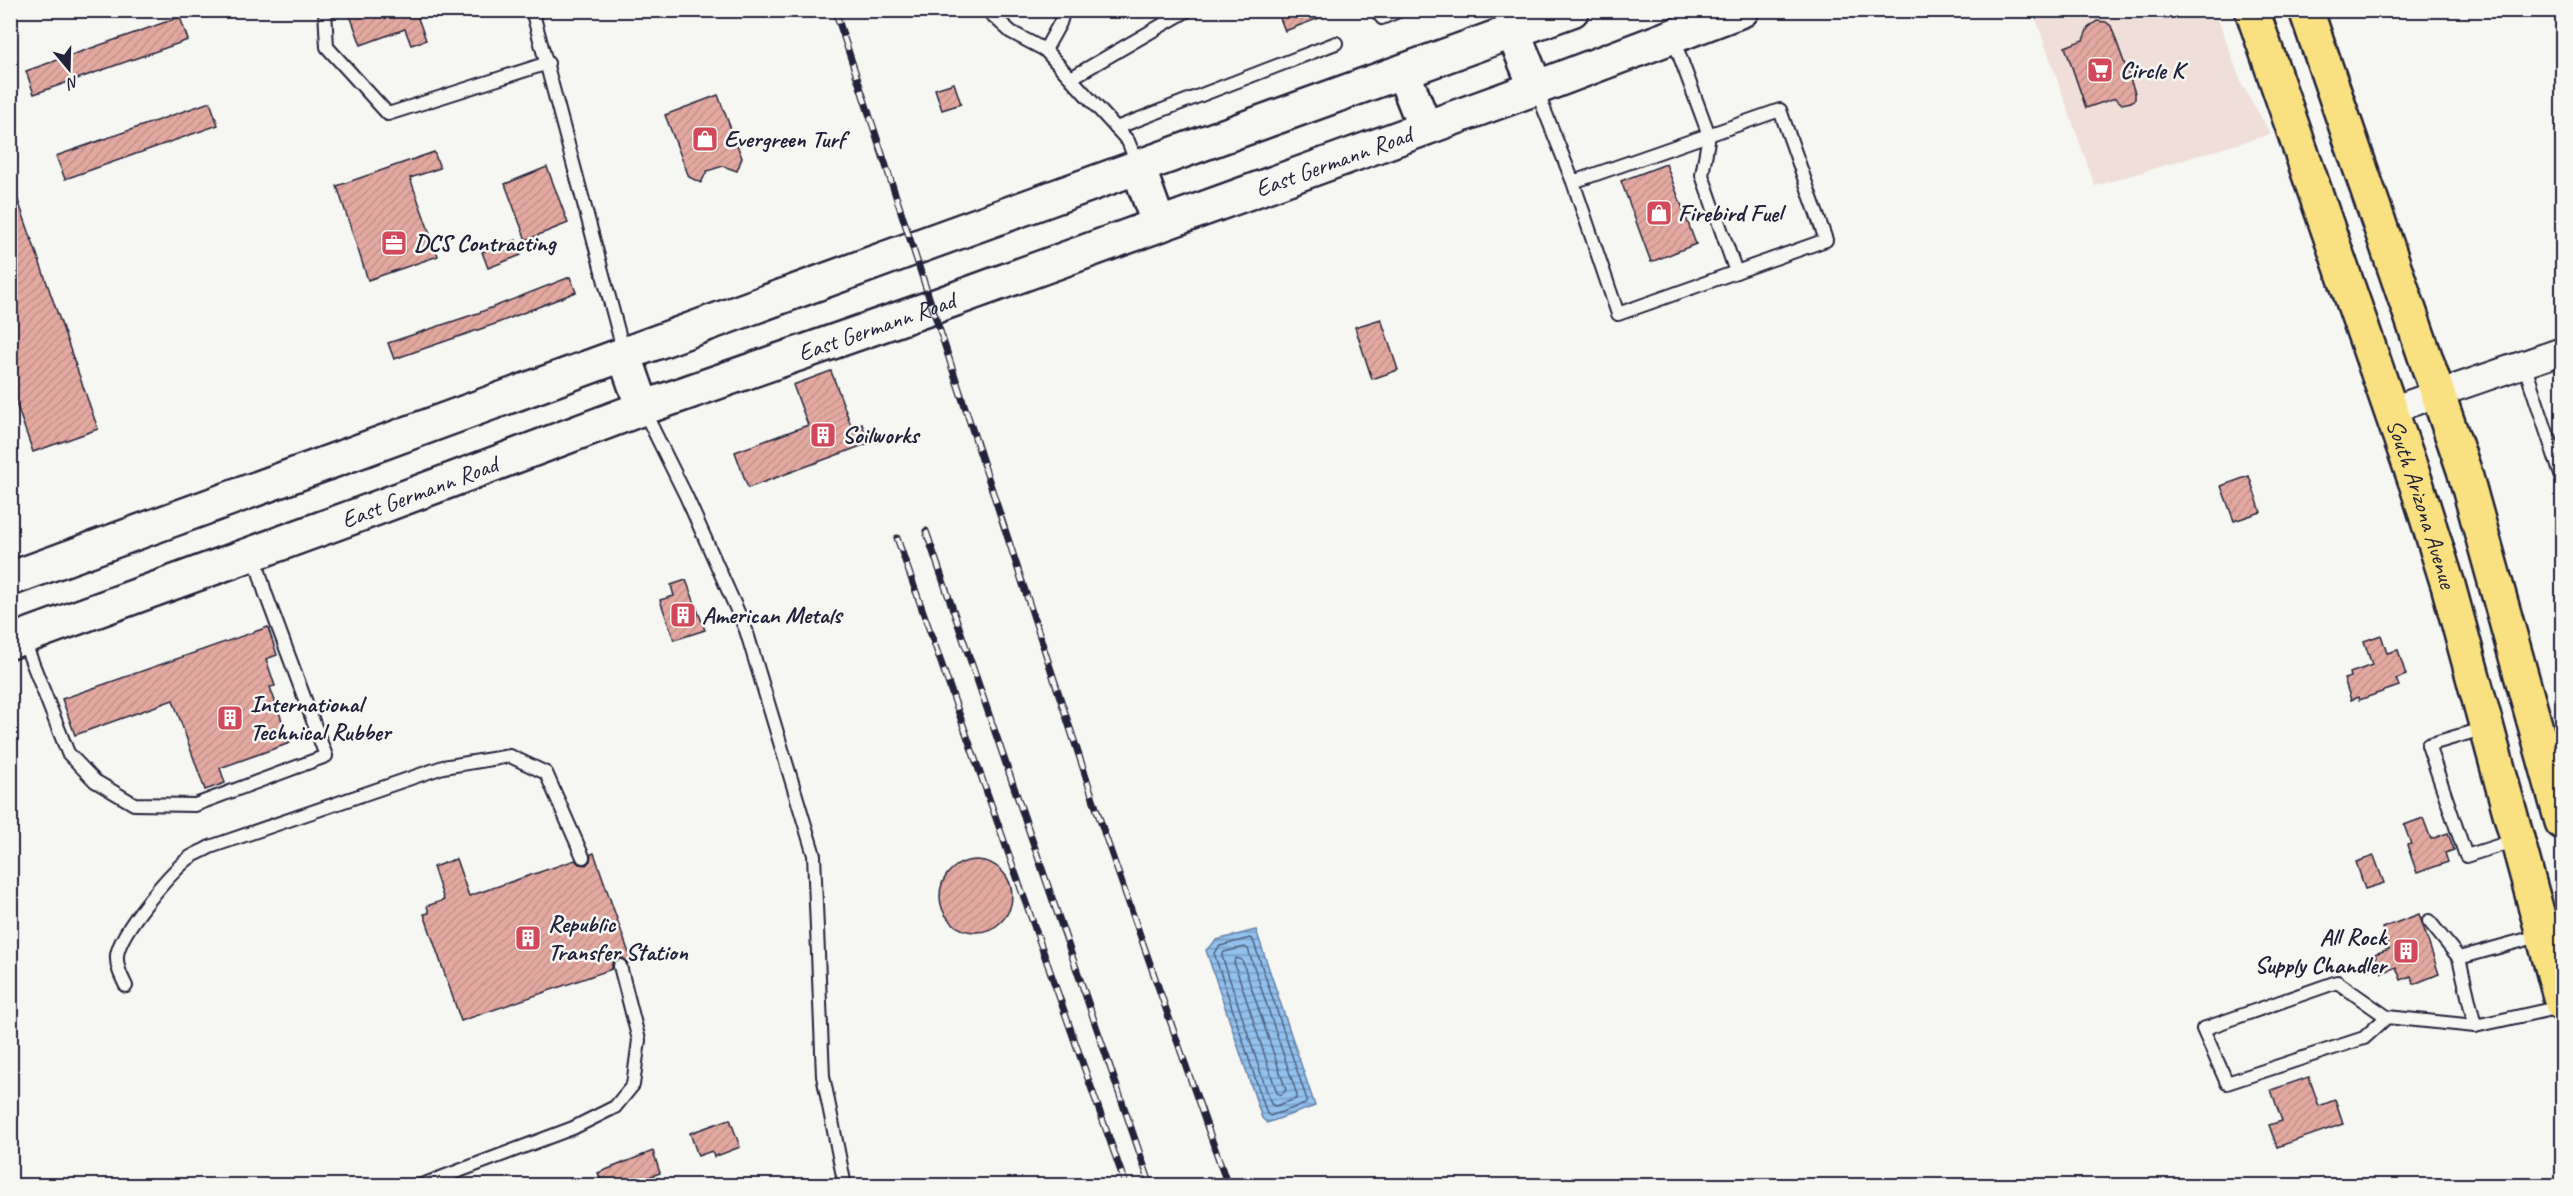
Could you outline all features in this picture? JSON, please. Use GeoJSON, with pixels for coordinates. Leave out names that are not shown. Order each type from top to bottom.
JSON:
{"type":"FeatureCollection","features":[{"type":"Feature","properties":{"kind":"main road","name":"East Germann Road"},"geometry":{"type":"LineString","coordinates":[[17,640],[643,408],[1160,225],[1742,10]]}},
{"type":"Feature","properties":{"kind":"main road","name":"South Arizona Avenue"},"geometry":{"type":"LineString","coordinates":[[2252,10],[2391,410],[2448,585],[2562,1006]]}},
{"type":"Feature","properties":{"kind":"main road","name":"South Arizona Avenue"},"geometry":{"type":"LineString","coordinates":[[2306,10],[2464,470],[2562,822]]}},
{"type":"Feature","properties":{"kind":"main road"},"geometry":{"type":"LineString","coordinates":[[10,579],[1564,12]]}},
{"type":"Feature","properties":{"kind":"main road"},"geometry":{"type":"LineString","coordinates":[[1514,32],[1536,88]]}},
{"type":"Feature","properties":{"kind":"main road"},"geometry":{"type":"LineString","coordinates":[[1403,72],[1425,128]]}},
{"type":"Feature","properties":{"kind":"main road"},"geometry":{"type":"LineString","coordinates":[[1138,167],[1160,225]]}},
{"type":"Feature","properties":{"kind":"main road"},"geometry":{"type":"LineString","coordinates":[[624,354],[643,408]]}},
{"type":"Feature","properties":{"kind":"street"},"geometry":{"type":"LineString","coordinates":[[2391,410],[2562,351]]}},
{"type":"Feature","properties":{"kind":"lane"},"geometry":{"type":"LineString","coordinates":[[325,10],[327,47],[388,114],[548,63]]}},
{"type":"Feature","properties":{"kind":"lane"},"geometry":{"type":"LineString","coordinates":[[532,10],[624,354]]}},
{"type":"Feature","properties":{"kind":"lane"},"geometry":{"type":"LineString","coordinates":[[987,10],[1011,32],[1045,50],[1128,141],[1138,167]]}},
{"type":"Feature","properties":{"kind":"lane"},"geometry":{"type":"LineString","coordinates":[[1045,50],[1060,23],[1064,10]]}},
{"type":"Feature","properties":{"kind":"lane"},"geometry":{"type":"LineString","coordinates":[[1071,78],[1188,10]]}},
{"type":"Feature","properties":{"kind":"lane"},"geometry":{"type":"LineString","coordinates":[[1376,10],[1382,18],[1401,10]]}},
{"type":"Feature","properties":{"kind":"lane"},"geometry":{"type":"LineString","coordinates":[[1672,37],[1709,135],[1702,175],[1736,272]]}},
{"type":"Feature","properties":{"kind":"lane"},"geometry":{"type":"LineString","coordinates":[[1116,128],[1336,43]]}},
{"type":"Feature","properties":{"kind":"lane"},"geometry":{"type":"LineString","coordinates":[[1536,88],[1573,182],[1617,314],[1826,240],[1780,110],[1573,182]]}},
{"type":"Feature","properties":{"kind":"lane"},"geometry":{"type":"LineString","coordinates":[[2524,364],[2562,478]]}},
{"type":"Feature","properties":{"kind":"lane"},"geometry":{"type":"LineString","coordinates":[[643,408],[686,496],[746,630],[814,855],[823,1076],[844,1185]]}},
{"type":"Feature","properties":{"kind":"lane"},"geometry":{"type":"LineString","coordinates":[[17,640],[68,753],[95,781],[134,804],[195,805],[326,756],[265,592],[253,553]]}},
{"type":"Feature","properties":{"kind":"lane"},"geometry":{"type":"LineString","coordinates":[[2486,728],[2428,745],[2466,856],[2517,840]]}},
{"type":"Feature","properties":{"kind":"lane"},"geometry":{"type":"LineString","coordinates":[[126,986],[119,972],[117,957],[120,942],[142,910],[190,858],[210,847],[443,767],[510,756],[546,773],[583,857]]}},
{"type":"Feature","properties":{"kind":"lane"},"geometry":{"type":"LineString","coordinates":[[2429,921],[2459,958],[2475,1026]]}},
{"type":"Feature","properties":{"kind":"lane"},"geometry":{"type":"LineString","coordinates":[[2459,958],[2543,935]]}},
{"type":"Feature","properties":{"kind":"lane"},"geometry":{"type":"LineString","coordinates":[[419,1185],[573,1128],[615,1107],[633,1085],[639,1040],[620,966]]}},
{"type":"Feature","properties":{"kind":"lane"},"geometry":{"type":"LineString","coordinates":[[2387,1017],[2364,1038],[2227,1083],[2203,1029],[2337,982],[2387,1017],[2475,1026],[2562,1006]]}},
{"type":"Feature","properties":{"kind":"shaded area"},"geometry":{"type":"Polygon","coordinates":[[[2033,11],[2215,11],[2242,85],[2271,134],[2095,186],[2033,11]]]}},
{"type":"Feature","properties":{"kind":"water"},"geometry":{"type":"Polygon","coordinates":[[[1256,930],[1315,1106],[1267,1123],[1262,1118],[1206,950],[1217,940],[1256,930]]]}},
{"type":"Feature","properties":{"kind":"building"},"geometry":{"type":"Polygon","coordinates":[[[348,10],[415,10],[426,40],[411,45],[405,29],[361,45],[348,10]]]}},
{"type":"Feature","properties":{"kind":"building"},"geometry":{"type":"Polygon","coordinates":[[[1277,10],[1335,10],[1335,12],[1285,31],[1277,10]]]}},
{"type":"Feature","properties":{"kind":"building"},"geometry":{"type":"Polygon","coordinates":[[[180,17],[188,40],[34,94],[26,71],[180,17]]]}},
{"type":"Feature","properties":{"kind":"building","name":"Circle K"},"geometry":{"type":"Polygon","coordinates":[[[2097,21],[2106,22],[2111,26],[2135,93],[2135,99],[2131,102],[2122,104],[2115,98],[2086,108],[2065,47],[2083,40],[2088,28],[2097,21]]]}},
{"type":"Feature","properties":{"kind":"building"},"geometry":{"type":"Polygon","coordinates":[[[954,83],[961,104],[942,110],[935,89],[954,83]]]}},
{"type":"Feature","properties":{"kind":"building","name":"Evergreen Turf"},"geometry":{"type":"Polygon","coordinates":[[[718,95],[742,158],[737,171],[723,166],[707,171],[701,183],[689,177],[665,115],[718,95]]]}},
{"type":"Feature","properties":{"kind":"building"},"geometry":{"type":"Polygon","coordinates":[[[210,102],[218,125],[65,179],[56,156],[210,102]]]}},
{"type":"Feature","properties":{"kind":"building"},"geometry":{"type":"Polygon","coordinates":[[[434,152],[440,168],[410,178],[438,256],[368,280],[337,186],[434,152]]]}},
{"type":"Feature","properties":{"kind":"building","name":"Firebird Fuel"},"geometry":{"type":"Polygon","coordinates":[[[1666,164],[1696,244],[1651,262],[1621,181],[1666,164]]]}},
{"type":"Feature","properties":{"kind":"building"},"geometry":{"type":"Polygon","coordinates":[[[547,167],[568,223],[526,240],[505,184],[547,167]]]}},
{"type":"Feature","properties":{"kind":"building"},"geometry":{"type":"Polygon","coordinates":[[[13,186],[98,429],[33,452],[10,386],[10,187],[13,186]]]}},
{"type":"Feature","properties":{"kind":"building"},"geometry":{"type":"Polygon","coordinates":[[[516,240],[521,255],[488,268],[482,252],[516,240]]]}},
{"type":"Feature","properties":{"kind":"building"},"geometry":{"type":"Polygon","coordinates":[[[570,277],[576,292],[495,324],[394,359],[388,343],[478,313],[570,277]]]}},
{"type":"Feature","properties":{"kind":"building"},"geometry":{"type":"Polygon","coordinates":[[[1381,319],[1398,370],[1372,379],[1355,327],[1381,319]]]}},
{"type":"Feature","properties":{"kind":"building","name":"Soilworks"},"geometry":{"type":"Polygon","coordinates":[[[831,371],[852,428],[862,424],[869,443],[748,488],[735,452],[808,425],[793,385],[831,371]]]}},
{"type":"Feature","properties":{"kind":"building"},"geometry":{"type":"Polygon","coordinates":[[[2249,476],[2261,512],[2234,521],[2221,486],[2249,476]]]}},
{"type":"Feature","properties":{"kind":"building","name":"American Metals"},"geometry":{"type":"Polygon","coordinates":[[[686,580],[705,630],[674,640],[660,600],[674,596],[671,585],[686,580]]]}},
{"type":"Feature","properties":{"kind":"building","name":"International Technical Rubber"},"geometry":{"type":"Polygon","coordinates":[[[268,627],[277,655],[266,659],[275,686],[270,687],[290,743],[220,768],[225,783],[205,790],[173,700],[75,735],[62,699],[268,627]]]}},
{"type":"Feature","properties":{"kind":"building"},"geometry":{"type":"Polygon","coordinates":[[[2381,635],[2387,653],[2398,650],[2406,675],[2396,679],[2399,686],[2359,700],[2358,697],[2351,700],[2344,679],[2351,677],[2350,673],[2372,665],[2364,641],[2381,635]]]}},
{"type":"Feature","properties":{"kind":"building"},"geometry":{"type":"Polygon","coordinates":[[[2423,818],[2431,839],[2448,833],[2454,850],[2445,853],[2448,862],[2417,873],[2407,845],[2411,844],[2404,825],[2423,818]]]}},
{"type":"Feature","properties":{"kind":"building","name":"Republic Transfer Station"},"geometry":{"type":"Polygon","coordinates":[[[594,853],[632,962],[628,963],[623,958],[617,958],[612,963],[612,969],[461,1021],[424,914],[429,913],[427,906],[444,900],[433,867],[456,859],[469,896],[575,860],[579,864],[586,865],[590,861],[591,854],[594,853]]]}},
{"type":"Feature","properties":{"kind":"building"},"geometry":{"type":"Polygon","coordinates":[[[2374,856],[2384,883],[2365,889],[2356,862],[2374,856]]]}},
{"type":"Feature","properties":{"kind":"building"},"geometry":{"type":"Polygon","coordinates":[[[976,860],[996,866],[1006,876],[1012,896],[1006,916],[996,926],[976,932],[956,926],[946,916],[940,896],[946,876],[956,866],[976,860]]]}},
{"type":"Feature","properties":{"kind":"building","name":"All Rock Supply Chandler"},"geometry":{"type":"Polygon","coordinates":[[[2419,914],[2439,974],[2414,984],[2411,976],[2401,980],[2396,967],[2382,973],[2375,954],[2389,949],[2382,928],[2419,914]]]}},
{"type":"Feature","properties":{"kind":"building"},"geometry":{"type":"Polygon","coordinates":[[[2309,1077],[2319,1106],[2335,1100],[2343,1124],[2277,1147],[2269,1125],[2282,1121],[2271,1090],[2309,1077]]]}},
{"type":"Feature","properties":{"kind":"building"},"geometry":{"type":"Polygon","coordinates":[[[730,1119],[740,1147],[714,1157],[712,1151],[698,1156],[690,1133],[730,1119]]]}},
{"type":"Feature","properties":{"kind":"building"},"geometry":{"type":"Polygon","coordinates":[[[653,1151],[660,1173],[640,1180],[642,1185],[603,1185],[598,1173],[653,1151]]]}},
{"type":"Feature","properties":{"kind":"railway"},"geometry":{"type":"LineString","coordinates":[[835,10],[1105,835],[1228,1186]]}},
{"type":"Feature","properties":{"kind":"railway"},"geometry":{"type":"LineString","coordinates":[[926,531],[1151,1186]]}},
{"type":"Feature","properties":{"kind":"railway"},"geometry":{"type":"LineString","coordinates":[[897,538],[1126,1186]]}},
{"type":"Feature","properties":{"kind":"place","name":"Circle K"},"geometry":{"type":"Point","coordinates":[2100,70]}},
{"type":"Feature","properties":{"kind":"place","name":"Evergreen Turf"},"geometry":{"type":"Point","coordinates":[705,139]}},
{"type":"Feature","properties":{"kind":"place","name":"Firebird Fuel"},"geometry":{"type":"Point","coordinates":[1659,213]}},
{"type":"Feature","properties":{"kind":"place","name":"DCS Contracting"},"geometry":{"type":"Point","coordinates":[394,243]}},
{"type":"Feature","properties":{"kind":"place","name":"Soilworks"},"geometry":{"type":"Point","coordinates":[823,435]}},
{"type":"Feature","properties":{"kind":"place","name":"American Metals"},"geometry":{"type":"Point","coordinates":[683,615]}},
{"type":"Feature","properties":{"kind":"place","name":"International Technical Rubber"},"geometry":{"type":"Point","coordinates":[230,718]}},
{"type":"Feature","properties":{"kind":"place","name":"Republic Transfer Station"},"geometry":{"type":"Point","coordinates":[528,938]}},
{"type":"Feature","properties":{"kind":"place","name":"All Rock Supply Chandler"},"geometry":{"type":"Point","coordinates":[2406,951]}}]}
